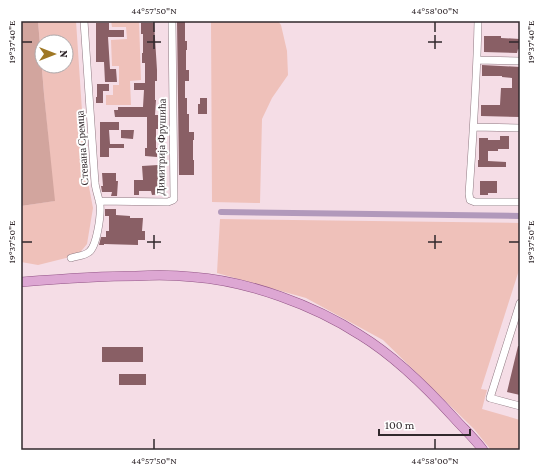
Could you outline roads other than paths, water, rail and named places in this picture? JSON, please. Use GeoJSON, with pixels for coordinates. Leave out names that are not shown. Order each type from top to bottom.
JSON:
{"type":"FeatureCollection","features":[{"type":"Feature","properties":{"kind":"main road"},"geometry":{"type":"LineString","coordinates":[[21,282],[88,277],[162,275],[194,277],[246,286],[297,303],[333,319],[360,334],[378,347],[409,372],[443,406],[483,450]]}},
{"type":"Feature","properties":{"kind":"street","name":"Стевана Сремца"},"geometry":{"type":"LineString","coordinates":[[71,258],[85,255],[93,248],[98,232],[101,213],[95,184],[84,21]]}},
{"type":"Feature","properties":{"kind":"street","name":"Димитрија Фрушића"},"geometry":{"type":"LineString","coordinates":[[99,201],[168,202],[174,198],[172,21]]}},
{"type":"Feature","properties":{"kind":"street"},"geometry":{"type":"LineString","coordinates":[[478,21],[474,127],[469,194],[470,200],[475,202],[520,202]]}},
{"type":"Feature","properties":{"kind":"street"},"geometry":{"type":"LineString","coordinates":[[477,60],[520,61]]}},
{"type":"Feature","properties":{"kind":"street"},"geometry":{"type":"LineString","coordinates":[[474,127],[520,128]]}},
{"type":"Feature","properties":{"kind":"street"},"geometry":{"type":"LineString","coordinates":[[520,303],[490,398],[520,406]]}},
{"type":"Feature","properties":{"kind":"waterway"},"geometry":{"type":"LineString","coordinates":[[221,212],[520,216]]}}]}
